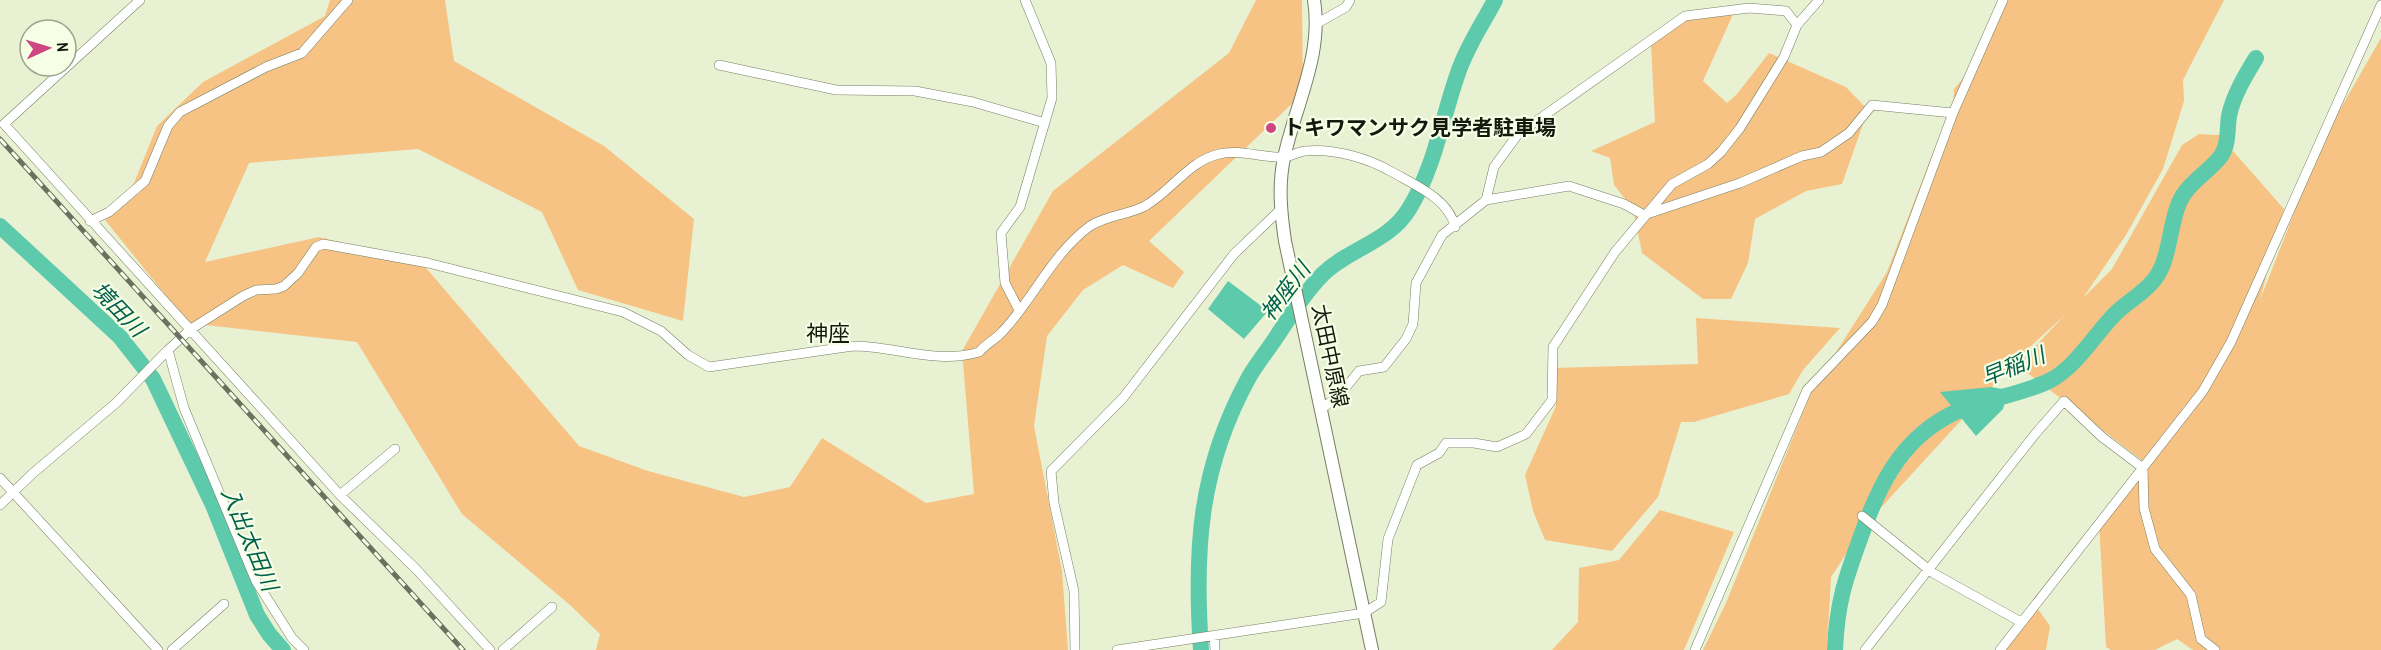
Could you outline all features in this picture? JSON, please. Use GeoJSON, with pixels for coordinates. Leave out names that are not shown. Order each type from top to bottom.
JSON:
{"type":"FeatureCollection","features":[{"type":"Feature","properties":{"kind":"main road","name":"太田中原線"},"geometry":{"type":"LineString","coordinates":[[1314,0],[1316,24],[1314,53],[1284,157],[1281,209],[1285,242],[1372,650]]}},
{"type":"Feature","properties":{"kind":"street"},"geometry":{"type":"LineString","coordinates":[[140,0],[4,124],[340,495],[417,570],[490,650]]}},
{"type":"Feature","properties":{"kind":"street"},"geometry":{"type":"LineString","coordinates":[[90,220],[109,212],[145,180],[168,126],[180,112],[266,67],[302,53],[348,0]]}},
{"type":"Feature","properties":{"kind":"street"},"geometry":{"type":"LineString","coordinates":[[1019,310],[1005,283],[1001,233],[1020,207],[1052,98],[1052,72],[1025,0]]}},
{"type":"Feature","properties":{"kind":"street"},"geometry":{"type":"LineString","coordinates":[[1316,24],[1346,7],[1350,0]]}},
{"type":"Feature","properties":{"kind":"street"},"geometry":{"type":"LineString","coordinates":[[1118,650],[1364,612],[1382,602],[1388,539],[1417,465],[1439,453],[1446,443],[1474,443],[1497,447],[1526,434],[1552,400],[1551,363],[1553,347],[1560,333],[1585,302],[1615,252],[1644,215],[1672,184],[1708,164],[1740,128],[1784,57],[1797,25],[1819,0]]}},
{"type":"Feature","properties":{"kind":"street"},"geometry":{"type":"LineString","coordinates":[[1695,650],[1807,390],[1872,322],[1882,305],[1953,113],[2003,0]]}},
{"type":"Feature","properties":{"kind":"street"},"geometry":{"type":"LineString","coordinates":[[2000,650],[2203,391],[2231,342],[2381,5]]}},
{"type":"Feature","properties":{"kind":"street"},"geometry":{"type":"LineString","coordinates":[[1486,200],[1494,167],[1518,134],[1685,16],[1749,8],[1777,10],[1786,11],[1797,25]]}},
{"type":"Feature","properties":{"kind":"street"},"geometry":{"type":"LineString","coordinates":[[719,65],[836,90],[915,91],[973,102],[1045,123]]}},
{"type":"Feature","properties":{"kind":"street"},"geometry":{"type":"LineString","coordinates":[[1321,409],[1339,396],[1359,371],[1384,366],[1406,339],[1413,324],[1416,283],[1442,235],[1455,227],[1486,200],[1569,186],[1624,204],[1644,215],[1695,196],[1740,183],[1802,156],[1821,152],[1848,133],[1872,105],[1953,113]]}},
{"type":"Feature","properties":{"kind":"street"},"geometry":{"type":"LineString","coordinates":[[0,505],[32,474],[116,404],[191,329],[243,296],[256,290],[276,289],[284,286],[298,273],[316,247],[323,244],[428,263],[623,312],[661,331],[688,356],[708,367],[853,346],[872,346],[943,357],[980,352],[987,342],[1002,333],[1072,242],[1091,226],[1106,218],[1145,206],[1200,162],[1218,154],[1231,152],[1284,157],[1305,151],[1340,153],[1378,164],[1443,204],[1453,216],[1455,227]]}},
{"type":"Feature","properties":{"kind":"street"},"geometry":{"type":"LineString","coordinates":[[1075,650],[1074,591],[1054,503],[1052,471],[1123,398],[1234,254],[1281,209]]}},
{"type":"Feature","properties":{"kind":"street"},"geometry":{"type":"LineString","coordinates":[[168,350],[184,408],[256,581],[292,638],[304,650]]}},
{"type":"Feature","properties":{"kind":"street"},"geometry":{"type":"LineString","coordinates":[[1865,650],[2036,433],[2064,401],[2102,437],[2143,468]]}},
{"type":"Feature","properties":{"kind":"street"},"geometry":{"type":"LineString","coordinates":[[340,495],[395,448]]}},
{"type":"Feature","properties":{"kind":"street"},"geometry":{"type":"LineString","coordinates":[[2143,468],[2144,508],[2155,549],[2191,595],[2201,639],[2215,650]]}},
{"type":"Feature","properties":{"kind":"street"},"geometry":{"type":"LineString","coordinates":[[0,478],[158,650]]}},
{"type":"Feature","properties":{"kind":"street"},"geometry":{"type":"LineString","coordinates":[[1862,516],[1929,568],[2021,622]]}},
{"type":"Feature","properties":{"kind":"street"},"geometry":{"type":"LineString","coordinates":[[172,650],[225,604]]}},
{"type":"Feature","properties":{"kind":"street"},"geometry":{"type":"LineString","coordinates":[[503,650],[552,607]]}},
{"type":"Feature","properties":{"kind":"street"},"geometry":{"type":"LineString","coordinates":[[1214,635],[1215,650]]}},
{"type":"Feature","properties":{"kind":"shaded area"},"geometry":{"type":"Polygon","coordinates":[[[330,0],[445,0],[454,61],[604,146],[694,219],[683,321],[578,290],[542,212],[418,149],[249,163],[205,262],[319,237],[421,262],[579,446],[648,471],[744,497],[790,487],[822,438],[926,503],[974,494],[962,351],[1053,191],[1229,53],[1256,0],[1302,0],[1303,93],[1149,241],[1184,272],[1173,288],[1123,265],[1083,290],[1047,336],[1034,426],[1062,571],[1068,650],[596,650],[600,634],[570,605],[462,514],[357,342],[188,323],[105,220],[134,183],[157,126],[203,82],[325,16],[330,0]]]}},
{"type":"Feature","properties":{"kind":"shaded area"},"geometry":{"type":"Polygon","coordinates":[[[2003,0],[2224,0],[2183,80],[2184,101],[2163,169],[2126,235],[2083,298],[2112,269],[2182,145],[2199,134],[2219,135],[2284,209],[2260,300],[2323,139],[2381,38],[2381,650],[2193,650],[2177,639],[2155,650],[2111,650],[2106,647],[2099,523],[2147,464],[2017,365],[2065,315],[2021,355],[1866,524],[1831,577],[1827,650],[1703,650],[1726,603],[1812,390],[1887,272],[1932,155],[1953,113],[1954,89],[1984,53],[2001,16],[2003,0]]]}},
{"type":"Feature","properties":{"kind":"shaded area"},"geometry":{"type":"Polygon","coordinates":[[[1735,10],[1703,81],[1727,103],[1737,94],[1769,53],[1846,87],[1868,110],[1842,184],[1806,191],[1755,219],[1748,263],[1731,299],[1703,299],[1642,253],[1633,209],[1614,185],[1610,158],[1591,151],[1655,122],[1651,45],[1685,16],[1735,10]]]}},
{"type":"Feature","properties":{"kind":"shaded area"},"geometry":{"type":"Polygon","coordinates":[[[1696,318],[1840,328],[1803,370],[1789,394],[1694,422],[1681,422],[1658,497],[1612,551],[1545,540],[1533,511],[1525,475],[1556,406],[1551,368],[1698,364],[1696,318]]]}},
{"type":"Feature","properties":{"kind":"shaded area"},"geometry":{"type":"Polygon","coordinates":[[[1660,510],[1734,532],[1684,650],[1552,650],[1578,622],[1579,568],[1619,560],[1660,510]]]}},
{"type":"Feature","properties":{"kind":"shaded area"},"geometry":{"type":"Polygon","coordinates":[[[2035,605],[2050,626],[2046,650],[2002,650],[2035,605]]]}},
{"type":"Feature","properties":{"kind":"water"},"geometry":{"type":"Polygon","coordinates":[[[1228,281],[1268,311],[1244,339],[1208,309],[1228,281]]]}},
{"type":"Feature","properties":{"kind":"water"},"geometry":{"type":"Polygon","coordinates":[[[1991,387],[2008,390],[2003,409],[1976,436],[1940,392],[1991,387]]]}},
{"type":"Feature","properties":{"kind":"waterway","name":"神座川"},"geometry":{"type":"LineString","coordinates":[[1201,650],[1199,578],[1204,510],[1219,444],[1232,411],[1252,372],[1316,281],[1333,265],[1391,230],[1409,209],[1432,159],[1462,63],[1495,0]]}},
{"type":"Feature","properties":{"kind":"waterway","name":"早稲川"},"geometry":{"type":"LineString","coordinates":[[1835,650],[1840,604],[1846,579],[1875,501],[1892,468],[1915,440],[1946,417],[1971,406],[2023,391],[2058,375],[2075,360],[2113,316],[2154,280],[2163,263],[2179,203],[2187,189],[2216,162],[2224,151],[2233,101],[2256,58]]}},
{"type":"Feature","properties":{"kind":"waterway","name":"境田川"},"geometry":{"type":"LineString","coordinates":[[0,226],[120,337],[153,379],[213,505],[257,615],[283,650]]}},
{"type":"Feature","properties":{"kind":"railway"},"geometry":{"type":"LineString","coordinates":[[0,139],[463,650]]}},
{"type":"Feature","properties":{"kind":"place","name":"トキワマンサク見学者駐車場"},"geometry":{"type":"Point","coordinates":[1271,128]}},
{"type":"Feature","properties":{"kind":"district","name":"神座"},"geometry":{"type":"Point","coordinates":[828,333]}},
{"type":"Feature","properties":{"kind":"water label","name":"入出太田川"},"geometry":{"type":"Point","coordinates":[250,539]}}]}
